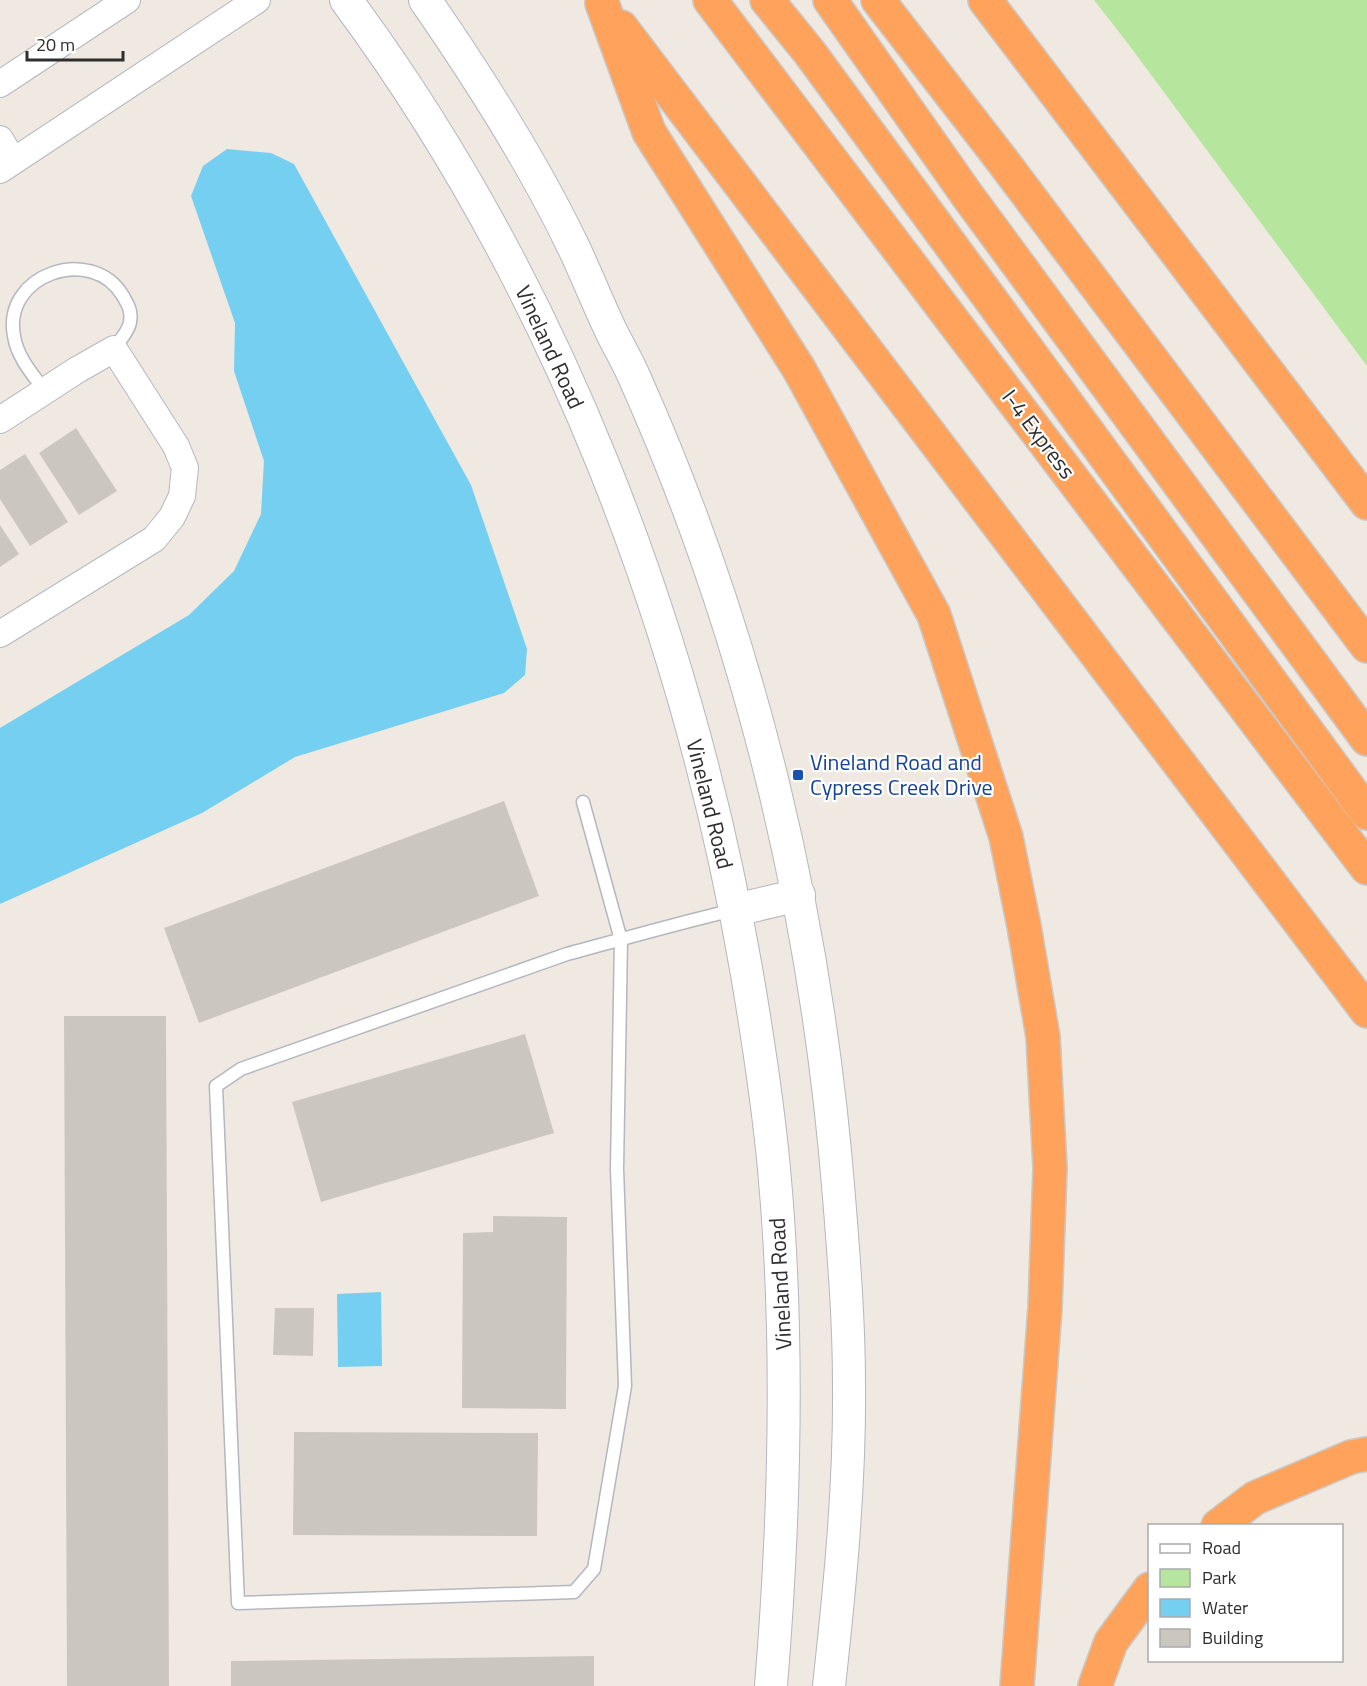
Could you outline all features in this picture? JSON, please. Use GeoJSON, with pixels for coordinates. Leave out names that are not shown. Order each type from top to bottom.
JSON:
{"type":"FeatureCollection","features":[{"type":"Feature","properties":{"kind":"highway","name":"I-4 Express"},"geometry":{"type":"LineString","coordinates":[[710,0],[1367,868]]}},
{"type":"Feature","properties":{"kind":"highway"},"geometry":{"type":"LineString","coordinates":[[767,0],[816,62],[1367,813]]}},
{"type":"Feature","properties":{"kind":"highway"},"geometry":{"type":"LineString","coordinates":[[830,0],[967,195],[1367,739]]}},
{"type":"Feature","properties":{"kind":"highway"},"geometry":{"type":"LineString","coordinates":[[878,0],[1001,159],[1367,646]]}},
{"type":"Feature","properties":{"kind":"highway"},"geometry":{"type":"LineString","coordinates":[[985,0],[1367,503]]}},
{"type":"Feature","properties":{"kind":"highway"},"geometry":{"type":"LineString","coordinates":[[601,1],[1367,1011]]}},
{"type":"Feature","properties":{"kind":"highway"},"geometry":{"type":"LineString","coordinates":[[601,1],[649,132],[799,369],[934,615],[1006,837],[1043,1037],[1050,1168],[1045,1308],[1017,1686]]}},
{"type":"Feature","properties":{"kind":"highway"},"geometry":{"type":"LineString","coordinates":[[1221,1524],[1255,1498],[1351,1457],[1367,1455]]}},
{"type":"Feature","properties":{"kind":"highway"},"geometry":{"type":"LineString","coordinates":[[1095,1686],[1111,1642],[1148,1590]]}},
{"type":"Feature","properties":{"kind":"street"},"geometry":{"type":"LineString","coordinates":[[0,84],[127,0]]}},
{"type":"Feature","properties":{"kind":"street"},"geometry":{"type":"LineString","coordinates":[[0,139],[7,165],[257,0]]}},
{"type":"Feature","properties":{"kind":"street","name":"Vineland Road"},"geometry":{"type":"LineString","coordinates":[[346,0],[429,120],[486,218],[533,307],[585,423],[632,541],[677,673],[714,809],[759,1044],[774,1168],[783,1302],[785,1420],[781,1552],[771,1686]]}},
{"type":"Feature","properties":{"kind":"street"},"geometry":{"type":"LineString","coordinates":[[425,0],[453,40],[520,148],[570,241],[635,378],[692,518],[735,644],[772,772],[799,895],[823,1033],[836,1150],[845,1274],[849,1383],[847,1491],[830,1686]]}},
{"type":"Feature","properties":{"kind":"street"},"geometry":{"type":"LineString","coordinates":[[0,420],[114,349],[176,446],[185,468],[182,496],[172,517],[153,539],[0,634]]}},
{"type":"Feature","properties":{"kind":"street"},"geometry":{"type":"LineString","coordinates":[[735,910],[799,895]]}},
{"type":"Feature","properties":{"kind":"lane"},"geometry":{"type":"LineString","coordinates":[[45,391],[20,354],[13,335],[13,328],[20,298],[30,286],[47,274],[66,269],[86,270],[105,277],[120,290],[130,307],[130,324],[114,349]]}},
{"type":"Feature","properties":{"kind":"lane"},"geometry":{"type":"LineString","coordinates":[[583,802],[621,940],[617,1169],[625,1386],[594,1569],[574,1593],[238,1603],[216,1086],[241,1069],[567,954],[621,940],[735,910]]}},
{"type":"Feature","properties":{"kind":"green space"},"geometry":{"type":"Polygon","coordinates":[[[1094,0],[1367,0],[1367,366],[1126,41],[1094,0]]]}},
{"type":"Feature","properties":{"kind":"water"},"geometry":{"type":"Polygon","coordinates":[[[227,149],[271,153],[294,164],[471,485],[527,649],[525,675],[504,693],[295,757],[202,813],[0,904],[0,728],[189,615],[234,571],[261,514],[264,461],[234,371],[235,323],[191,196],[203,166],[227,149]]]}},
{"type":"Feature","properties":{"kind":"water"},"geometry":{"type":"Polygon","coordinates":[[[381,1292],[382,1366],[338,1367],[337,1294],[381,1292]]]}},
{"type":"Feature","properties":{"kind":"building"},"geometry":{"type":"Polygon","coordinates":[[[76,428],[117,491],[79,515],[39,453],[76,428]]]}},
{"type":"Feature","properties":{"kind":"building"},"geometry":{"type":"Polygon","coordinates":[[[25,454],[68,522],[30,546],[0,499],[0,470],[25,454]]]}},
{"type":"Feature","properties":{"kind":"building"},"geometry":{"type":"Polygon","coordinates":[[[0,525],[19,554],[0,567],[0,525]]]}},
{"type":"Feature","properties":{"kind":"building"},"geometry":{"type":"Polygon","coordinates":[[[504,801],[539,896],[199,1023],[164,928],[504,801]]]}},
{"type":"Feature","properties":{"kind":"building"},"geometry":{"type":"Polygon","coordinates":[[[64,1016],[166,1016],[169,1686],[67,1686],[64,1016]]]}},
{"type":"Feature","properties":{"kind":"building"},"geometry":{"type":"Polygon","coordinates":[[[525,1034],[554,1133],[321,1202],[292,1102],[525,1034]]]}},
{"type":"Feature","properties":{"kind":"building"},"geometry":{"type":"Polygon","coordinates":[[[493,1216],[567,1217],[566,1409],[462,1408],[463,1233],[493,1232],[493,1216]]]}},
{"type":"Feature","properties":{"kind":"building"},"geometry":{"type":"Polygon","coordinates":[[[275,1308],[314,1308],[313,1356],[273,1355],[275,1308]]]}},
{"type":"Feature","properties":{"kind":"building"},"geometry":{"type":"Polygon","coordinates":[[[294,1432],[538,1433],[537,1536],[293,1535],[294,1432]]]}},
{"type":"Feature","properties":{"kind":"building"},"geometry":{"type":"Polygon","coordinates":[[[594,1656],[594,1686],[231,1686],[231,1661],[594,1656]]]}},
{"type":"Feature","properties":{"kind":"place","name":"Vineland Road and Cypress Creek Drive"},"geometry":{"type":"Point","coordinates":[798,775]}}]}
